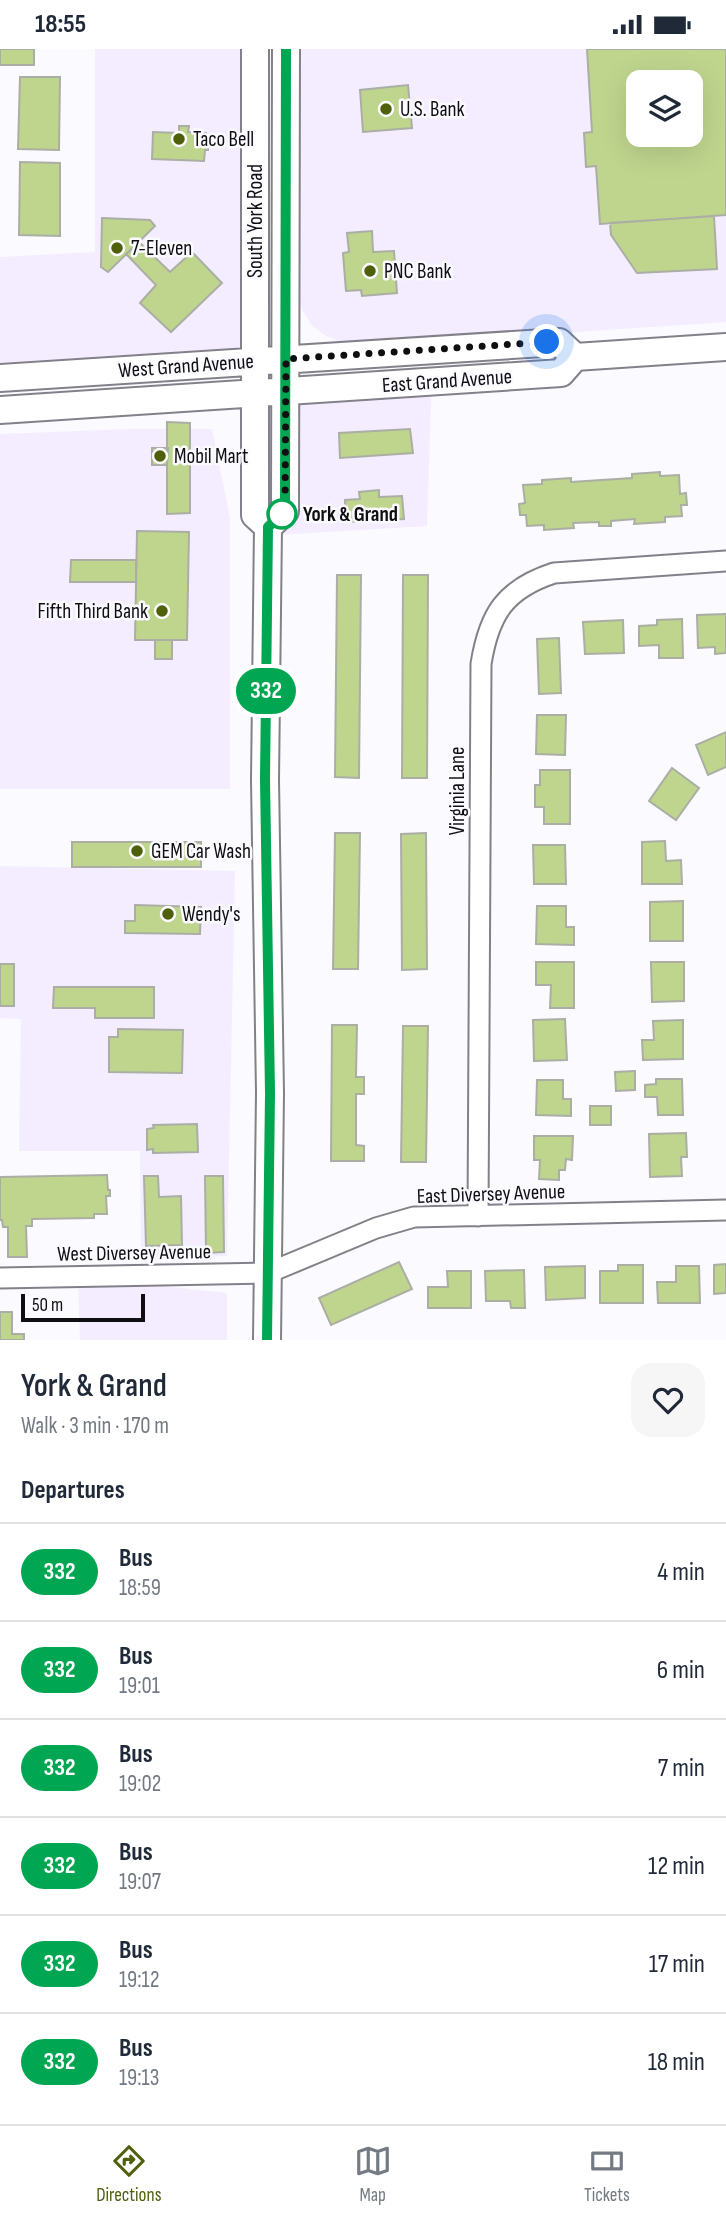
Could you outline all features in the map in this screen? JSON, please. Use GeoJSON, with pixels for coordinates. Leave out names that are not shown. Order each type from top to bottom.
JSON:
{"type":"FeatureCollection","features":[{"type":"Feature","properties":{"kind":"main road","name":"South York Road"},"geometry":{"type":"LineString","coordinates":[[255,49],[254,515],[268,527],[285,511],[286,49]]}},
{"type":"Feature","properties":{"kind":"main road","name":"West Grand Avenue"},"geometry":{"type":"LineString","coordinates":[[0,378],[559,342],[575,357]]}},
{"type":"Feature","properties":{"kind":"main road","name":"East Grand Avenue"},"geometry":{"type":"LineString","coordinates":[[286,392],[561,373],[575,357],[726,347]]}},
{"type":"Feature","properties":{"kind":"main road","name":"West Grand Avenue"},"geometry":{"type":"LineString","coordinates":[[0,410],[286,392]]}},
{"type":"Feature","properties":{"kind":"main road"},"geometry":{"type":"LineString","coordinates":[[267,1340],[270,1093],[265,779],[268,527]]}},
{"type":"Feature","properties":{"kind":"street","name":"Virginia Lane"},"geometry":{"type":"LineString","coordinates":[[478,1216],[481,664],[485,636],[495,616],[513,595],[538,579],[554,573],[726,561]]}},
{"type":"Feature","properties":{"kind":"street","name":"East Diversey Avenue"},"geometry":{"type":"LineString","coordinates":[[268,1273],[376,1228],[414,1217],[726,1210]]}},
{"type":"Feature","properties":{"kind":"street","name":"West Diversey Avenue"},"geometry":{"type":"LineString","coordinates":[[0,1278],[268,1273]]}},
{"type":"Feature","properties":{"kind":"shaded area"},"geometry":{"type":"Polygon","coordinates":[[[95,49],[252,49],[268,371],[0,375],[0,257],[95,252],[95,49]]]}},
{"type":"Feature","properties":{"kind":"shaded area"},"geometry":{"type":"Polygon","coordinates":[[[294,49],[726,49],[726,322],[367,346],[344,343],[326,336],[312,326],[297,293],[294,49]]]}},
{"type":"Feature","properties":{"kind":"shaded area"},"geometry":{"type":"Polygon","coordinates":[[[432,375],[427,526],[277,535],[279,384],[432,375]]]}},
{"type":"Feature","properties":{"kind":"shaded area"},"geometry":{"type":"Polygon","coordinates":[[[212,429],[230,518],[230,789],[0,789],[0,434],[212,429]]]}},
{"type":"Feature","properties":{"kind":"shaded area"},"geometry":{"type":"Polygon","coordinates":[[[0,866],[235,871],[227,1256],[141,1258],[140,1151],[19,1151],[21,1019],[0,1018],[0,866]]]}},
{"type":"Feature","properties":{"kind":"shaded area"},"geometry":{"type":"Polygon","coordinates":[[[78,1277],[227,1293],[227,1340],[80,1340],[78,1277]]]}},
{"type":"Feature","properties":{"kind":"building"},"geometry":{"type":"Polygon","coordinates":[[[0,49],[34,49],[34,65],[0,65],[0,49]]]}},
{"type":"Feature","properties":{"kind":"building"},"geometry":{"type":"Polygon","coordinates":[[[587,49],[726,49],[726,215],[600,224],[596,166],[586,167],[584,133],[592,132],[587,49]]]}},
{"type":"Feature","properties":{"kind":"building"},"geometry":{"type":"Polygon","coordinates":[[[20,77],[60,77],[59,150],[18,149],[20,77]]]}},
{"type":"Feature","properties":{"kind":"building","name":"U.S. Bank"},"geometry":{"type":"Polygon","coordinates":[[[408,85],[412,128],[363,132],[360,90],[408,85]]]}},
{"type":"Feature","properties":{"kind":"building","name":"Taco Bell"},"geometry":{"type":"Polygon","coordinates":[[[179,126],[189,126],[188,132],[206,133],[205,145],[208,145],[208,150],[205,150],[204,161],[152,159],[153,132],[179,133],[179,126]]]}},
{"type":"Feature","properties":{"kind":"building"},"geometry":{"type":"Polygon","coordinates":[[[20,162],[60,163],[60,236],[19,235],[20,162]]]}},
{"type":"Feature","properties":{"kind":"building"},"geometry":{"type":"Polygon","coordinates":[[[714,216],[717,269],[637,273],[611,235],[610,223],[714,216]]]}},
{"type":"Feature","properties":{"kind":"building","name":"7-Eleven"},"geometry":{"type":"Polygon","coordinates":[[[102,218],[150,220],[155,226],[108,272],[101,267],[102,218]]]}},
{"type":"Feature","properties":{"kind":"building","name":"PNC Bank"},"geometry":{"type":"Polygon","coordinates":[[[372,231],[373,252],[394,251],[397,293],[362,296],[361,290],[346,291],[343,253],[349,252],[347,233],[372,231]]]}},
{"type":"Feature","properties":{"kind":"building","name":"7-Eleven"},"geometry":{"type":"Polygon","coordinates":[[[139,242],[170,272],[192,252],[222,283],[171,332],[140,303],[156,285],[126,254],[139,242]]]}},
{"type":"Feature","properties":{"kind":"building"},"geometry":{"type":"Polygon","coordinates":[[[167,422],[190,423],[190,513],[167,514],[167,422]]]}},
{"type":"Feature","properties":{"kind":"building"},"geometry":{"type":"Polygon","coordinates":[[[410,429],[413,453],[340,458],[339,433],[410,429]]]}},
{"type":"Feature","properties":{"kind":"building","name":"Mobil Mart"},"geometry":{"type":"Polygon","coordinates":[[[152,448],[168,448],[167,465],[152,465],[152,448]]]}},
{"type":"Feature","properties":{"kind":"building"},"geometry":{"type":"Polygon","coordinates":[[[660,472],[660,476],[679,475],[680,494],[686,493],[687,505],[681,505],[682,516],[665,517],[665,522],[634,524],[635,519],[611,521],[611,526],[599,526],[599,522],[573,523],[574,528],[544,530],[544,525],[527,526],[526,515],[520,515],[519,504],[525,503],[523,485],[542,484],[542,480],[571,478],[571,482],[632,478],[632,474],[660,472]]]}},
{"type":"Feature","properties":{"kind":"building"},"geometry":{"type":"Polygon","coordinates":[[[379,490],[379,497],[402,496],[404,519],[346,522],[345,500],[360,499],[359,492],[379,490]]]}},
{"type":"Feature","properties":{"kind":"building","name":"Fifth Third Bank"},"geometry":{"type":"Polygon","coordinates":[[[137,531],[189,532],[187,640],[135,640],[137,531]]]}},
{"type":"Feature","properties":{"kind":"building"},"geometry":{"type":"Polygon","coordinates":[[[71,560],[136,560],[136,582],[70,582],[71,560]]]}},
{"type":"Feature","properties":{"kind":"building"},"geometry":{"type":"Polygon","coordinates":[[[337,575],[361,575],[359,778],[335,777],[337,575]]]}},
{"type":"Feature","properties":{"kind":"building"},"geometry":{"type":"Polygon","coordinates":[[[403,575],[428,575],[427,778],[402,778],[403,575]]]}},
{"type":"Feature","properties":{"kind":"building"},"geometry":{"type":"Polygon","coordinates":[[[726,614],[726,653],[715,654],[715,647],[698,648],[697,615],[726,614]]]}},
{"type":"Feature","properties":{"kind":"building"},"geometry":{"type":"Polygon","coordinates":[[[682,619],[683,658],[659,658],[659,645],[639,646],[639,626],[657,625],[657,620],[682,619]]]}},
{"type":"Feature","properties":{"kind":"building"},"geometry":{"type":"Polygon","coordinates":[[[623,620],[624,653],[585,654],[583,622],[623,620]]]}},
{"type":"Feature","properties":{"kind":"building"},"geometry":{"type":"Polygon","coordinates":[[[559,638],[561,693],[539,694],[537,639],[559,638]]]}},
{"type":"Feature","properties":{"kind":"building"},"geometry":{"type":"Polygon","coordinates":[[[155,640],[172,640],[172,659],[155,659],[155,640]]]}},
{"type":"Feature","properties":{"kind":"building"},"geometry":{"type":"Polygon","coordinates":[[[537,715],[566,715],[565,755],[536,754],[537,715]]]}},
{"type":"Feature","properties":{"kind":"building"},"geometry":{"type":"Polygon","coordinates":[[[726,732],[726,767],[708,775],[696,745],[726,732]]]}},
{"type":"Feature","properties":{"kind":"building"},"geometry":{"type":"Polygon","coordinates":[[[672,768],[699,788],[676,820],[649,801],[672,768]]]}},
{"type":"Feature","properties":{"kind":"building"},"geometry":{"type":"Polygon","coordinates":[[[540,770],[570,770],[570,824],[544,824],[544,807],[535,807],[535,785],[540,785],[540,770]]]}},
{"type":"Feature","properties":{"kind":"building"},"geometry":{"type":"Polygon","coordinates":[[[335,833],[360,833],[358,969],[333,969],[335,833]]]}},
{"type":"Feature","properties":{"kind":"building"},"geometry":{"type":"Polygon","coordinates":[[[426,833],[427,969],[402,970],[401,834],[426,833]]]}},
{"type":"Feature","properties":{"kind":"building"},"geometry":{"type":"Polygon","coordinates":[[[665,841],[666,861],[681,860],[682,884],[642,884],[642,842],[665,841]]]}},
{"type":"Feature","properties":{"kind":"building","name":"GEM Car Wash"},"geometry":{"type":"Polygon","coordinates":[[[72,842],[201,842],[201,867],[72,867],[72,842]]]}},
{"type":"Feature","properties":{"kind":"building"},"geometry":{"type":"Polygon","coordinates":[[[533,845],[565,845],[566,884],[534,884],[533,845]]]}},
{"type":"Feature","properties":{"kind":"building"},"geometry":{"type":"Polygon","coordinates":[[[683,901],[683,941],[650,941],[650,902],[683,901]]]}},
{"type":"Feature","properties":{"kind":"building","name":"Wendy's"},"geometry":{"type":"Polygon","coordinates":[[[135,905],[201,907],[200,934],[125,933],[125,921],[135,921],[135,905]]]}},
{"type":"Feature","properties":{"kind":"building"},"geometry":{"type":"Polygon","coordinates":[[[537,906],[566,906],[566,927],[574,927],[574,945],[536,944],[537,906]]]}},
{"type":"Feature","properties":{"kind":"building"},"geometry":{"type":"Polygon","coordinates":[[[536,962],[574,962],[574,1008],[550,1008],[551,985],[536,985],[536,962]]]}},
{"type":"Feature","properties":{"kind":"building"},"geometry":{"type":"Polygon","coordinates":[[[651,962],[684,962],[684,1001],[652,1002],[651,962]]]}},
{"type":"Feature","properties":{"kind":"building"},"geometry":{"type":"Polygon","coordinates":[[[0,964],[14,964],[14,1006],[0,1006],[0,964]]]}},
{"type":"Feature","properties":{"kind":"building"},"geometry":{"type":"Polygon","coordinates":[[[54,987],[154,987],[154,1018],[95,1018],[95,1008],[53,1008],[54,987]]]}},
{"type":"Feature","properties":{"kind":"building"},"geometry":{"type":"Polygon","coordinates":[[[565,1019],[567,1060],[534,1061],[533,1020],[565,1019]]]}},
{"type":"Feature","properties":{"kind":"building"},"geometry":{"type":"Polygon","coordinates":[[[683,1020],[683,1059],[643,1060],[642,1040],[654,1040],[653,1021],[683,1020]]]}},
{"type":"Feature","properties":{"kind":"building"},"geometry":{"type":"Polygon","coordinates":[[[332,1025],[357,1025],[356,1077],[364,1077],[364,1094],[356,1094],[356,1145],[364,1146],[364,1161],[331,1161],[332,1025]]]}},
{"type":"Feature","properties":{"kind":"building"},"geometry":{"type":"Polygon","coordinates":[[[403,1026],[428,1026],[426,1162],[401,1162],[403,1026]]]}},
{"type":"Feature","properties":{"kind":"building"},"geometry":{"type":"Polygon","coordinates":[[[118,1029],[183,1030],[182,1073],[109,1072],[109,1037],[118,1037],[118,1029]]]}},
{"type":"Feature","properties":{"kind":"building"},"geometry":{"type":"Polygon","coordinates":[[[635,1071],[635,1090],[616,1091],[615,1072],[635,1071]]]}},
{"type":"Feature","properties":{"kind":"building"},"geometry":{"type":"Polygon","coordinates":[[[656,1079],[682,1079],[683,1115],[658,1115],[657,1097],[645,1097],[645,1085],[656,1084],[656,1079]]]}},
{"type":"Feature","properties":{"kind":"building"},"geometry":{"type":"Polygon","coordinates":[[[537,1080],[563,1080],[563,1099],[571,1099],[571,1116],[536,1115],[537,1080]]]}},
{"type":"Feature","properties":{"kind":"building"},"geometry":{"type":"Polygon","coordinates":[[[590,1106],[611,1106],[611,1125],[590,1125],[590,1106]]]}},
{"type":"Feature","properties":{"kind":"building"},"geometry":{"type":"Polygon","coordinates":[[[197,1124],[198,1152],[153,1153],[153,1149],[147,1150],[147,1129],[154,1128],[153,1125],[197,1124]]]}},
{"type":"Feature","properties":{"kind":"building"},"geometry":{"type":"Polygon","coordinates":[[[686,1133],[687,1157],[681,1157],[682,1176],[650,1177],[649,1134],[686,1133]]]}},
{"type":"Feature","properties":{"kind":"building"},"geometry":{"type":"Polygon","coordinates":[[[534,1136],[573,1136],[572,1160],[566,1159],[565,1170],[559,1170],[559,1180],[539,1179],[540,1160],[534,1160],[534,1136]]]}},
{"type":"Feature","properties":{"kind":"building"},"geometry":{"type":"Polygon","coordinates":[[[107,1175],[110,1196],[106,1196],[107,1214],[94,1214],[94,1218],[32,1219],[32,1226],[26,1226],[27,1257],[8,1257],[8,1227],[3,1227],[0,1220],[0,1177],[107,1175]]]}},
{"type":"Feature","properties":{"kind":"building"},"geometry":{"type":"Polygon","coordinates":[[[144,1176],[158,1176],[159,1197],[181,1196],[182,1245],[146,1246],[144,1176]]]}},
{"type":"Feature","properties":{"kind":"building"},"geometry":{"type":"Polygon","coordinates":[[[205,1176],[223,1176],[224,1252],[206,1253],[205,1176]]]}},
{"type":"Feature","properties":{"kind":"building"},"geometry":{"type":"Polygon","coordinates":[[[399,1262],[412,1289],[331,1325],[319,1298],[399,1262]]]}},
{"type":"Feature","properties":{"kind":"building"},"geometry":{"type":"Polygon","coordinates":[[[726,1264],[726,1293],[714,1294],[714,1265],[726,1264]]]}},
{"type":"Feature","properties":{"kind":"building"},"geometry":{"type":"Polygon","coordinates":[[[618,1265],[643,1265],[643,1303],[600,1303],[600,1271],[618,1271],[618,1265]]]}},
{"type":"Feature","properties":{"kind":"building"},"geometry":{"type":"Polygon","coordinates":[[[585,1266],[585,1298],[546,1300],[545,1267],[585,1266]]]}},
{"type":"Feature","properties":{"kind":"building"},"geometry":{"type":"Polygon","coordinates":[[[676,1266],[699,1266],[700,1303],[658,1303],[657,1282],[676,1282],[676,1266]]]}},
{"type":"Feature","properties":{"kind":"building"},"geometry":{"type":"Polygon","coordinates":[[[524,1270],[525,1308],[511,1308],[510,1301],[486,1301],[485,1271],[524,1270]]]}},
{"type":"Feature","properties":{"kind":"building"},"geometry":{"type":"Polygon","coordinates":[[[447,1271],[471,1271],[471,1308],[428,1308],[428,1287],[448,1287],[447,1271]]]}},
{"type":"Feature","properties":{"kind":"building"},"geometry":{"type":"Polygon","coordinates":[[[0,1312],[12,1312],[12,1334],[24,1334],[24,1340],[0,1340],[0,1312]]]}},
{"type":"Feature","properties":{"kind":"bus line","name":"332"},"geometry":{"type":"LineString","coordinates":[[267,1340],[270,1093],[265,779],[268,527],[285,511],[286,49]]}},
{"type":"Feature","properties":{"kind":"place","name":"U.S. Bank"},"geometry":{"type":"Point","coordinates":[386,109]}},
{"type":"Feature","properties":{"kind":"place","name":"Taco Bell"},"geometry":{"type":"Point","coordinates":[179,139]}},
{"type":"Feature","properties":{"kind":"place","name":"7-Eleven"},"geometry":{"type":"Point","coordinates":[117,248]}},
{"type":"Feature","properties":{"kind":"place","name":"PNC Bank"},"geometry":{"type":"Point","coordinates":[370,271]}},
{"type":"Feature","properties":{"kind":"place","name":"Mobil Mart"},"geometry":{"type":"Point","coordinates":[160,456]}},
{"type":"Feature","properties":{"kind":"place","name":"York & Grand"},"geometry":{"type":"Point","coordinates":[282,514]}},
{"type":"Feature","properties":{"kind":"place","name":"Fifth Third Bank"},"geometry":{"type":"Point","coordinates":[162,611]}},
{"type":"Feature","properties":{"kind":"place","name":"GEM Car Wash"},"geometry":{"type":"Point","coordinates":[137,851]}},
{"type":"Feature","properties":{"kind":"place","name":"Wendy's"},"geometry":{"type":"Point","coordinates":[168,914]}},
{"type":"Feature","properties":{"kind":"route"},"geometry":{"type":"LineString","coordinates":[[282,514],[285,511],[286,359],[547,342]]}}]}
